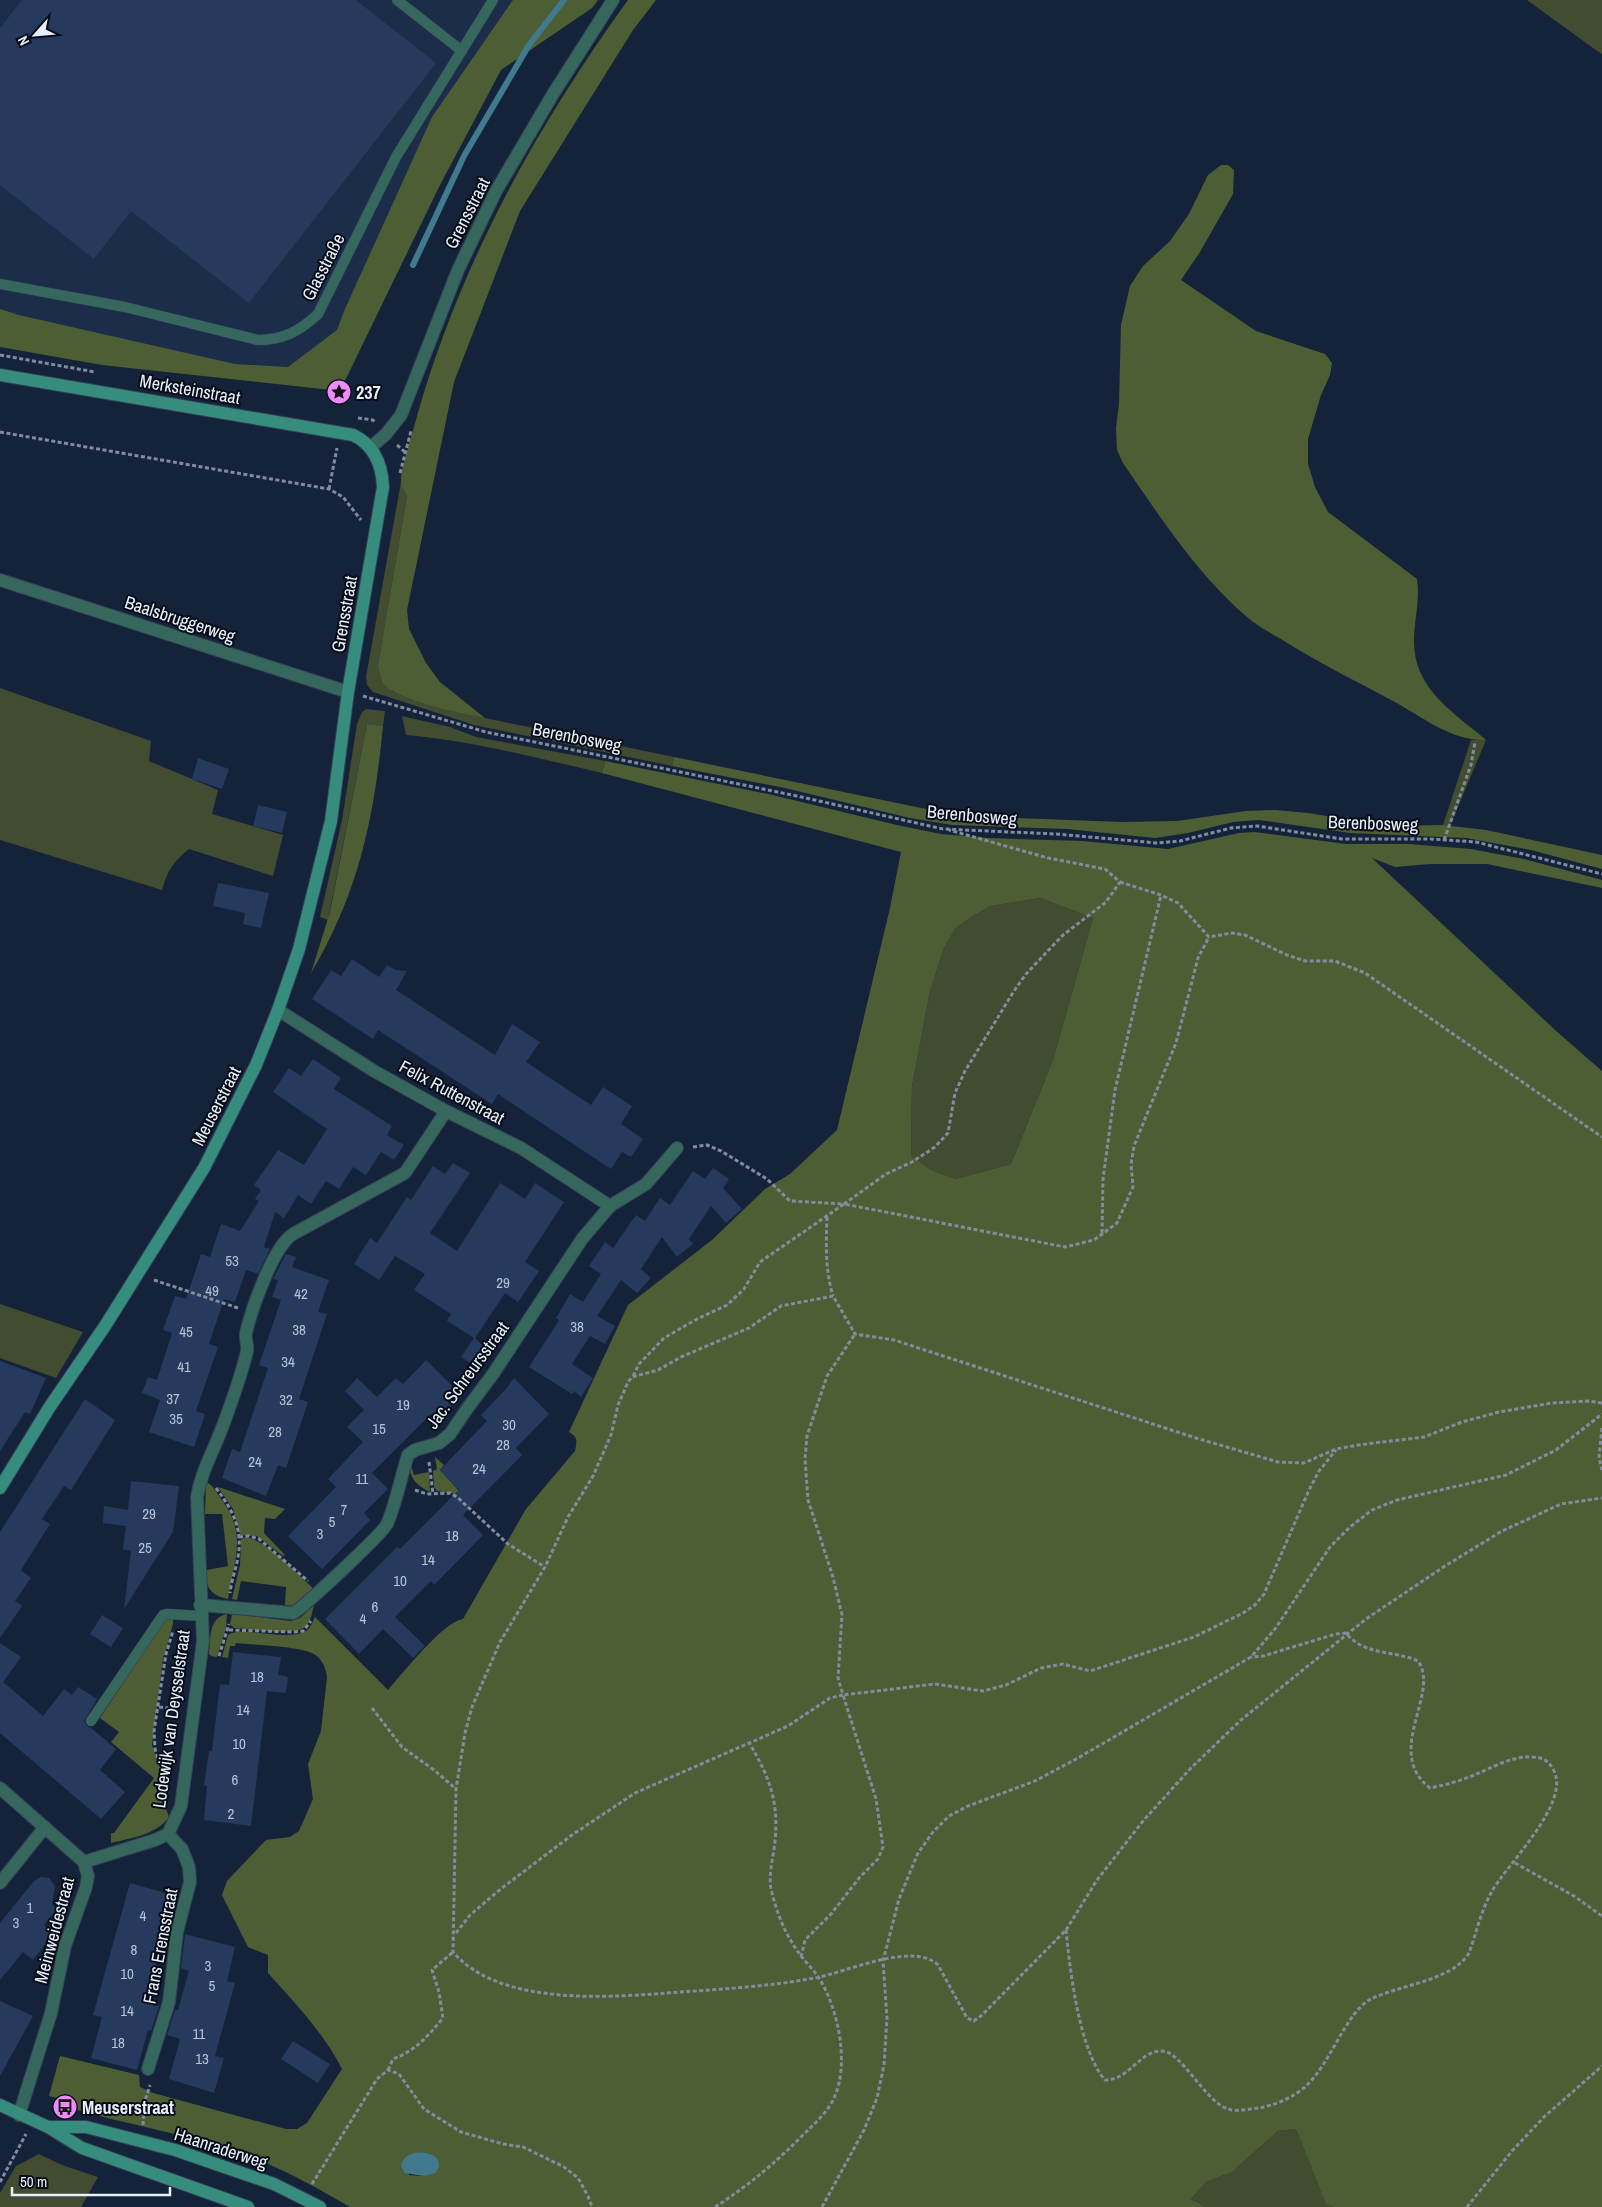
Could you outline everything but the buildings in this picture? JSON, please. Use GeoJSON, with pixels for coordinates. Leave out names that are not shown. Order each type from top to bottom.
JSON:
{"type":"FeatureCollection","features":[{"type":"Feature","properties":{"kind":"street","name":"Grensstraat"},"geometry":{"type":"LineString","coordinates":[[370,448],[386,434],[401,415],[458,270],[496,191],[553,94],[613,0]]}},
{"type":"Feature","properties":{"kind":"street","name":"Merksteinstraat"},"geometry":{"type":"LineString","coordinates":[[0,375],[340,432],[360,439],[370,448]]}},
{"type":"Feature","properties":{"kind":"street"},"geometry":{"type":"LineString","coordinates":[[370,448],[382,469],[383,487],[375,543]]}},
{"type":"Feature","properties":{"kind":"street","name":"Grensstraat"},"geometry":{"type":"LineString","coordinates":[[348,692],[375,543]]}},
{"type":"Feature","properties":{"kind":"street","name":"Baalsbruggerweg"},"geometry":{"type":"LineString","coordinates":[[0,580],[348,692]]}},
{"type":"Feature","properties":{"kind":"street","name":"Meuserstraat"},"geometry":{"type":"LineString","coordinates":[[0,1488],[49,1408],[137,1275],[204,1168],[256,1065],[300,949],[331,821],[348,692]]}},
{"type":"Feature","properties":{"kind":"street","name":"Felix Ruttenstraat"},"geometry":{"type":"LineString","coordinates":[[278,1010],[374,1071],[446,1111],[521,1148],[610,1206]]}},
{"type":"Feature","properties":{"kind":"street","name":"Lodewijk van Deysselstraat"},"geometry":{"type":"LineString","coordinates":[[84,1862],[155,1840],[168,1834],[181,1806],[203,1641],[200,1610],[197,1496],[202,1475],[222,1429],[247,1349],[246,1335],[259,1289],[277,1251],[286,1239],[405,1173],[446,1111]]}},
{"type":"Feature","properties":{"kind":"street","name":"Jac. Schreursstraat"},"geometry":{"type":"LineString","coordinates":[[200,1610],[231,1608],[293,1613],[298,1611],[316,1594],[386,1526],[408,1455],[439,1443],[450,1434],[468,1406],[493,1374],[582,1239],[610,1206],[646,1184],[677,1148]]}},
{"type":"Feature","properties":{"kind":"street","name":"Meinweidestraat"},"geometry":{"type":"LineString","coordinates":[[0,1788],[84,1862],[88,1876],[86,1887],[65,1946],[51,2013],[19,2115]]}},
{"type":"Feature","properties":{"kind":"street"},"geometry":{"type":"LineString","coordinates":[[0,1884],[45,1827]]}},
{"type":"Feature","properties":{"kind":"street","name":"Frans Erensstraat"},"geometry":{"type":"LineString","coordinates":[[148,2069],[169,2002],[177,1932],[190,1882],[189,1867],[182,1849],[168,1834]]}},
{"type":"Feature","properties":{"kind":"street","name":"Haanraderweg"},"geometry":{"type":"LineString","coordinates":[[0,2105],[48,2127],[82,2148],[248,2207]]}},
{"type":"Feature","properties":{"kind":"street","name":"Haanraderweg"},"geometry":{"type":"LineString","coordinates":[[48,2127],[86,2128],[175,2150],[265,2181],[305,2198],[320,2207]]}},
{"type":"Feature","properties":{"kind":"lane"},"geometry":{"type":"LineString","coordinates":[[397,0],[462,51]]}},
{"type":"Feature","properties":{"kind":"lane","name":"Glasstraße"},"geometry":{"type":"LineString","coordinates":[[0,284],[125,307],[258,340],[273,340],[297,331],[318,314],[396,158],[494,0]]}},
{"type":"Feature","properties":{"kind":"lane"},"geometry":{"type":"LineString","coordinates":[[91,1721],[163,1615],[200,1610]]}},
{"type":"Feature","properties":{"kind":"path"},"geometry":{"type":"LineString","coordinates":[[0,432],[329,489],[350,503],[375,543]]}},
{"type":"Feature","properties":{"kind":"path"},"geometry":{"type":"LineString","coordinates":[[329,489],[340,432]]}},
{"type":"Feature","properties":{"kind":"path","name":"Berenbosweg"},"geometry":{"type":"LineString","coordinates":[[348,692],[486,732],[797,796],[942,829],[1075,835],[1157,843],[1180,841],[1231,828],[1256,826],[1342,839],[1476,842],[1602,874]]}},
{"type":"Feature","properties":{"kind":"path"},"geometry":{"type":"LineString","coordinates":[[1444,840],[1471,765],[1475,742]]}},
{"type":"Feature","properties":{"kind":"path"},"geometry":{"type":"LineString","coordinates":[[942,829],[1048,858],[1105,868],[1120,882],[1161,895],[1178,903],[1209,937]]}},
{"type":"Feature","properties":{"kind":"path"},"geometry":{"type":"LineString","coordinates":[[305,2198],[326,2158],[376,2079],[388,2070],[393,2059],[407,2054],[425,2040],[444,2018],[432,1970],[453,1952],[455,1934],[456,1789],[465,1733],[472,1707],[500,1642],[545,1567],[568,1517],[593,1476],[611,1435],[618,1405],[628,1382],[639,1364],[664,1338],[697,1319],[727,1306],[744,1289],[760,1262],[886,1174],[912,1162],[935,1147],[948,1133],[956,1093],[965,1072],[1014,991],[1026,974],[1062,936],[1106,902],[1120,882]]}},
{"type":"Feature","properties":{"kind":"path"},"geometry":{"type":"LineString","coordinates":[[1102,1234],[1103,1178],[1115,1090],[1161,895]]}},
{"type":"Feature","properties":{"kind":"path"},"geometry":{"type":"LineString","coordinates":[[1209,937],[1232,933],[1245,935],[1287,955],[1305,961],[1335,961],[1366,972],[1602,1137]]}},
{"type":"Feature","properties":{"kind":"path"},"geometry":{"type":"LineString","coordinates":[[677,1148],[707,1145],[712,1147],[767,1179],[790,1202],[844,1204],[1065,1247],[1094,1240],[1117,1223],[1133,1187],[1131,1164],[1134,1146],[1176,1043],[1198,958],[1209,937]]}},
{"type":"Feature","properties":{"kind":"path"},"geometry":{"type":"LineString","coordinates":[[827,1216],[826,1253],[828,1278],[833,1296],[855,1334]]}},
{"type":"Feature","properties":{"kind":"path"},"geometry":{"type":"LineString","coordinates":[[137,1275],[252,1313]]}},
{"type":"Feature","properties":{"kind":"path"},"geometry":{"type":"LineString","coordinates":[[632,1377],[658,1370],[681,1357],[749,1328],[780,1306],[833,1296]]}},
{"type":"Feature","properties":{"kind":"path"},"geometry":{"type":"LineString","coordinates":[[855,1334],[894,1340],[1186,1435],[1278,1462],[1304,1463],[1336,1450],[1358,1445],[1424,1437],[1462,1422],[1499,1412],[1552,1403],[1588,1400],[1602,1403]]}},
{"type":"Feature","properties":{"kind":"path"},"geometry":{"type":"LineString","coordinates":[[801,1957],[805,1940],[831,1914],[860,1877],[878,1859],[883,1847],[876,1799],[838,1678],[842,1615],[833,1577],[808,1500],[805,1459],[807,1436],[827,1376],[855,1334]]}},
{"type":"Feature","properties":{"kind":"path"},"geometry":{"type":"LineString","coordinates":[[822,2207],[864,2130],[877,2098],[884,2065],[887,2018],[883,1961],[897,1906],[918,1853],[933,1832],[950,1816],[968,1806],[1035,1781],[1251,1657],[1275,1629],[1322,1558],[1350,1527],[1372,1510],[1397,1500],[1506,1475],[1556,1450],[1602,1414]]}},
{"type":"Feature","properties":{"kind":"path"},"geometry":{"type":"LineString","coordinates":[[1602,1428],[1599,1458],[1602,1470]]}},
{"type":"Feature","properties":{"kind":"path"},"geometry":{"type":"LineString","coordinates":[[427,1448],[433,1494]]}},
{"type":"Feature","properties":{"kind":"path"},"geometry":{"type":"LineString","coordinates":[[455,1934],[470,1915],[502,1888],[601,1815],[636,1793],[788,1726],[830,1698],[935,1684],[983,1691],[1006,1685],[1041,1668],[1062,1664],[1090,1671],[1180,1643],[1243,1613],[1255,1605],[1264,1594],[1309,1490],[1319,1471],[1336,1450]]}},
{"type":"Feature","properties":{"kind":"path"},"geometry":{"type":"LineString","coordinates":[[199,1667],[219,1657],[229,1630],[230,1588],[238,1558],[239,1537],[234,1515],[210,1480],[202,1475]]}},
{"type":"Feature","properties":{"kind":"path"},"geometry":{"type":"LineString","coordinates":[[400,1481],[415,1490],[427,1494],[450,1494],[457,1497],[508,1544],[545,1567]]}},
{"type":"Feature","properties":{"kind":"path"},"geometry":{"type":"LineString","coordinates":[[453,1952],[462,1962],[480,1973],[508,1984],[548,1993],[591,1998],[729,1989],[818,1977],[894,1957],[918,1956],[933,1960],[942,1970],[967,2018],[974,2020],[982,2015],[1066,1930],[1097,1880],[1143,1820],[1190,1769],[1241,1720],[1346,1634],[1445,1566],[1502,1531],[1561,1504],[1602,1498]]}},
{"type":"Feature","properties":{"kind":"path"},"geometry":{"type":"LineString","coordinates":[[239,1537],[249,1536],[263,1543],[314,1588],[316,1594]]}},
{"type":"Feature","properties":{"kind":"path"},"geometry":{"type":"LineString","coordinates":[[175,1822],[164,1799],[163,1776],[154,1749],[154,1731],[166,1654],[178,1614]]}},
{"type":"Feature","properties":{"kind":"path"},"geometry":{"type":"LineString","coordinates":[[1066,1930],[1073,1984],[1083,2030],[1097,2071],[1105,2080],[1116,2080],[1150,2054],[1161,2051],[1173,2054],[1217,2104],[1229,2110],[1264,2107],[1302,2090],[1315,2078],[1328,2059],[1357,2009],[1371,1999],[1437,1976],[1463,1962],[1468,1954],[1491,1892],[1515,1863],[1551,1807],[1556,1787],[1555,1772],[1548,1761],[1540,1758],[1519,1758],[1452,1783],[1430,1788],[1417,1776],[1412,1767],[1412,1745],[1424,1675],[1418,1661],[1364,1648],[1353,1642],[1346,1634],[1336,1634],[1263,1656],[1251,1657]]}},
{"type":"Feature","properties":{"kind":"path"},"geometry":{"type":"LineString","coordinates":[[372,1708],[402,1747],[456,1789]]}},
{"type":"Feature","properties":{"kind":"path"},"geometry":{"type":"LineString","coordinates":[[715,2207],[748,2186],[774,2164],[821,2117],[834,2097],[839,2082],[841,2064],[839,2034],[834,2010],[818,1977],[787,1936],[771,1887],[771,1863],[777,1825],[776,1809],[767,1775],[750,1744]]}},
{"type":"Feature","properties":{"kind":"path"},"geometry":{"type":"LineString","coordinates":[[1515,1863],[1574,1896],[1602,1916]]}},
{"type":"Feature","properties":{"kind":"path"},"geometry":{"type":"LineString","coordinates":[[1467,2207],[1512,2152],[1544,2117],[1602,2066]]}},
{"type":"Feature","properties":{"kind":"path"},"geometry":{"type":"LineString","coordinates":[[388,2070],[399,2074],[424,2109],[461,2132],[503,2144],[523,2147],[564,2167],[578,2178],[592,2207]]}},
{"type":"Feature","properties":{"kind":"path"},"geometry":{"type":"LineString","coordinates":[[144,2118],[145,2101]]}},
{"type":"Feature","properties":{"kind":"path"},"geometry":{"type":"LineString","coordinates":[[0,2182],[33,2121]]}},
{"type":"Feature","properties":{"kind":"shaded area"},"geometry":{"type":"Polygon","coordinates":[[[0,0],[537,0],[348,326],[288,367],[235,364],[19,315],[0,309],[0,0]]]}},
{"type":"Feature","properties":{"kind":"shaded area"},"geometry":{"type":"Polygon","coordinates":[[[422,2152],[432,2155],[438,2160],[439,2167],[435,2173],[424,2176],[405,2173],[401,2166],[404,2159],[411,2154],[422,2152]]]}},
{"type":"Feature","properties":{"kind":"green space"},"geometry":{"type":"Polygon","coordinates":[[[513,0],[598,0],[592,8],[501,70],[440,185],[340,391],[102,365],[0,347],[0,309],[19,315],[235,364],[288,367],[337,330],[432,117],[513,0]]]}},
{"type":"Feature","properties":{"kind":"green space"},"geometry":{"type":"Polygon","coordinates":[[[628,0],[656,0],[633,30],[520,211],[454,382],[407,610],[409,629],[426,663],[440,682],[485,718],[415,701],[390,689],[383,683],[378,664],[407,496],[402,487],[401,477],[417,416],[455,304],[504,199],[562,98],[628,0]]]}},
{"type":"Feature","properties":{"kind":"green space"},"geometry":{"type":"Polygon","coordinates":[[[1527,0],[1602,0],[1602,54],[1593,48],[1527,0]]]}},
{"type":"Feature","properties":{"kind":"green space"},"geometry":{"type":"Polygon","coordinates":[[[1221,165],[1228,165],[1234,170],[1233,194],[1200,252],[1181,280],[1256,331],[1325,354],[1332,363],[1330,375],[1321,395],[1308,439],[1308,464],[1315,487],[1328,512],[1417,579],[1418,600],[1414,637],[1415,655],[1419,670],[1427,684],[1447,708],[1486,740],[1461,737],[1438,727],[1308,656],[1252,621],[1233,605],[1182,547],[1123,463],[1117,450],[1116,428],[1119,404],[1121,325],[1130,286],[1143,266],[1170,241],[1189,214],[1208,175],[1221,165]]]}},
{"type":"Feature","properties":{"kind":"green space"},"geometry":{"type":"Polygon","coordinates":[[[401,482],[407,496],[378,664],[392,691],[412,700],[485,718],[674,757],[672,766],[474,725],[373,692],[367,685],[366,677],[401,482]]]}},
{"type":"Feature","properties":{"kind":"green space"},"geometry":{"type":"Polygon","coordinates":[[[0,688],[151,741],[149,761],[218,790],[212,814],[283,835],[273,876],[189,849],[172,867],[166,877],[162,890],[0,840],[0,688]]]}},
{"type":"Feature","properties":{"kind":"green space"},"geometry":{"type":"Polygon","coordinates":[[[366,709],[385,711],[383,726],[367,724],[328,920],[320,917],[342,820],[357,724],[362,712],[366,709]]]}},
{"type":"Feature","properties":{"kind":"green space"},"geometry":{"type":"Polygon","coordinates":[[[402,716],[450,727],[476,737],[605,761],[602,773],[480,746],[406,735],[402,716]]]}},
{"type":"Feature","properties":{"kind":"green space"},"geometry":{"type":"Polygon","coordinates":[[[367,724],[383,726],[375,792],[369,823],[353,884],[328,943],[311,973],[330,912],[367,724]]]}},
{"type":"Feature","properties":{"kind":"green space"},"geometry":{"type":"Polygon","coordinates":[[[1471,740],[1486,740],[1450,826],[1443,825],[1471,740]]]}},
{"type":"Feature","properties":{"kind":"green space"},"geometry":{"type":"Polygon","coordinates":[[[674,757],[936,811],[992,817],[1122,822],[1177,821],[1246,811],[1275,810],[1308,813],[1389,826],[1443,825],[1486,830],[1602,855],[1602,869],[1531,850],[1466,838],[1350,833],[1259,820],[1233,822],[1188,833],[1155,838],[1067,829],[952,825],[910,818],[785,788],[672,766],[674,757]]]}},
{"type":"Feature","properties":{"kind":"green space"},"geometry":{"type":"Polygon","coordinates":[[[605,761],[768,794],[941,834],[988,838],[1082,841],[1168,849],[1239,833],[1254,832],[1346,844],[1409,844],[1471,849],[1524,859],[1602,880],[1602,888],[1487,864],[1430,864],[1395,867],[1372,858],[1555,1030],[1602,1071],[1602,2207],[1334,2207],[1326,2204],[1296,2129],[1278,2131],[1232,2172],[1206,2182],[1191,2199],[1207,2207],[350,2207],[287,2173],[248,2156],[226,2148],[67,2107],[68,2101],[49,2096],[60,2056],[139,2075],[140,2087],[153,2093],[286,2129],[297,2129],[307,2123],[342,2069],[318,2030],[268,1973],[268,1955],[248,1947],[222,1895],[227,1881],[266,1840],[290,1837],[299,1831],[313,1799],[308,1764],[321,1731],[327,1677],[323,1664],[317,1656],[298,1649],[236,1643],[235,1646],[230,1646],[228,1658],[222,1657],[228,1635],[234,1632],[278,1635],[299,1634],[308,1629],[315,1617],[388,1690],[434,1638],[455,1622],[463,1619],[526,1509],[575,1451],[576,1440],[569,1432],[628,1305],[712,1240],[765,1189],[790,1174],[837,1130],[890,908],[901,852],[602,773],[605,761]],[[1040,898],[991,906],[955,929],[944,948],[930,991],[912,1086],[911,1156],[931,1170],[956,1179],[1011,1164],[1053,1060],[1093,918],[1040,898]],[[422,2152],[407,2156],[409,2175],[424,2176],[430,2154],[422,2152]]]}},
{"type":"Feature","properties":{"kind":"green space"},"geometry":{"type":"Polygon","coordinates":[[[1040,898],[1093,918],[1053,1060],[1011,1164],[956,1179],[931,1170],[911,1156],[912,1086],[930,991],[944,948],[955,929],[991,906],[1040,898]]]}},
{"type":"Feature","properties":{"kind":"green space"},"geometry":{"type":"Polygon","coordinates":[[[0,1304],[83,1332],[56,1378],[0,1358],[0,1304]]]}},
{"type":"Feature","properties":{"kind":"green space"},"geometry":{"type":"Polygon","coordinates":[[[435,1457],[444,1465],[440,1470],[459,1491],[457,1494],[437,1491],[434,1487],[433,1471],[437,1469],[435,1457]]]}},
{"type":"Feature","properties":{"kind":"green space"},"geometry":{"type":"Polygon","coordinates":[[[411,1465],[414,1475],[429,1472],[430,1492],[412,1477],[411,1465]]]}},
{"type":"Feature","properties":{"kind":"green space"},"geometry":{"type":"Polygon","coordinates":[[[206,1482],[215,1489],[229,1512],[237,1536],[236,1559],[228,1599],[213,1593],[206,1581],[207,1570],[228,1566],[222,1514],[205,1514],[206,1482]]]}},
{"type":"Feature","properties":{"kind":"green space"},"geometry":{"type":"Polygon","coordinates":[[[218,1487],[285,1509],[275,1519],[265,1518],[264,1533],[285,1555],[283,1556],[257,1536],[240,1535],[233,1509],[218,1487]]]}},
{"type":"Feature","properties":{"kind":"green space"},"geometry":{"type":"Polygon","coordinates":[[[246,1537],[273,1551],[314,1589],[293,1606],[285,1605],[286,1587],[241,1581],[237,1600],[232,1599],[240,1565],[241,1539],[246,1537]]]}},
{"type":"Feature","properties":{"kind":"green space"},"geometry":{"type":"Polygon","coordinates":[[[314,1605],[309,1622],[299,1630],[281,1632],[234,1628],[230,1624],[232,1614],[291,1621],[300,1618],[314,1605]]]}},
{"type":"Feature","properties":{"kind":"green space"},"geometry":{"type":"Polygon","coordinates":[[[227,1614],[226,1628],[217,1657],[211,1656],[209,1654],[213,1624],[221,1616],[227,1614]]]}},
{"type":"Feature","properties":{"kind":"green space"},"geometry":{"type":"Polygon","coordinates":[[[168,1618],[173,1619],[173,1624],[163,1659],[152,1745],[162,1776],[162,1798],[169,1817],[164,1823],[150,1832],[111,1843],[111,1833],[114,1833],[154,1778],[111,1742],[119,1732],[100,1718],[164,1621],[168,1618]]]}},
{"type":"Feature","properties":{"kind":"green space"},"geometry":{"type":"Polygon","coordinates":[[[1296,2129],[1326,2203],[1334,2207],[1207,2207],[1191,2199],[1206,2182],[1232,2172],[1278,2131],[1296,2129]]]}},
{"type":"Feature","properties":{"kind":"green space"},"geometry":{"type":"Polygon","coordinates":[[[39,2154],[62,2165],[98,2177],[81,2207],[0,2207],[0,2193],[16,2166],[39,2154]]]}},
{"type":"Feature","properties":{"kind":"waterway"},"geometry":{"type":"LineString","coordinates":[[413,265],[464,156],[529,45],[564,0]]}},
{"type":"Feature","properties":{"kind":"place","name":"237"},"geometry":{"type":"Point","coordinates":[339,392]}},
{"type":"Feature","properties":{"kind":"place","name":"Meuserstraat"},"geometry":{"type":"Point","coordinates":[65,2107]}}]}
